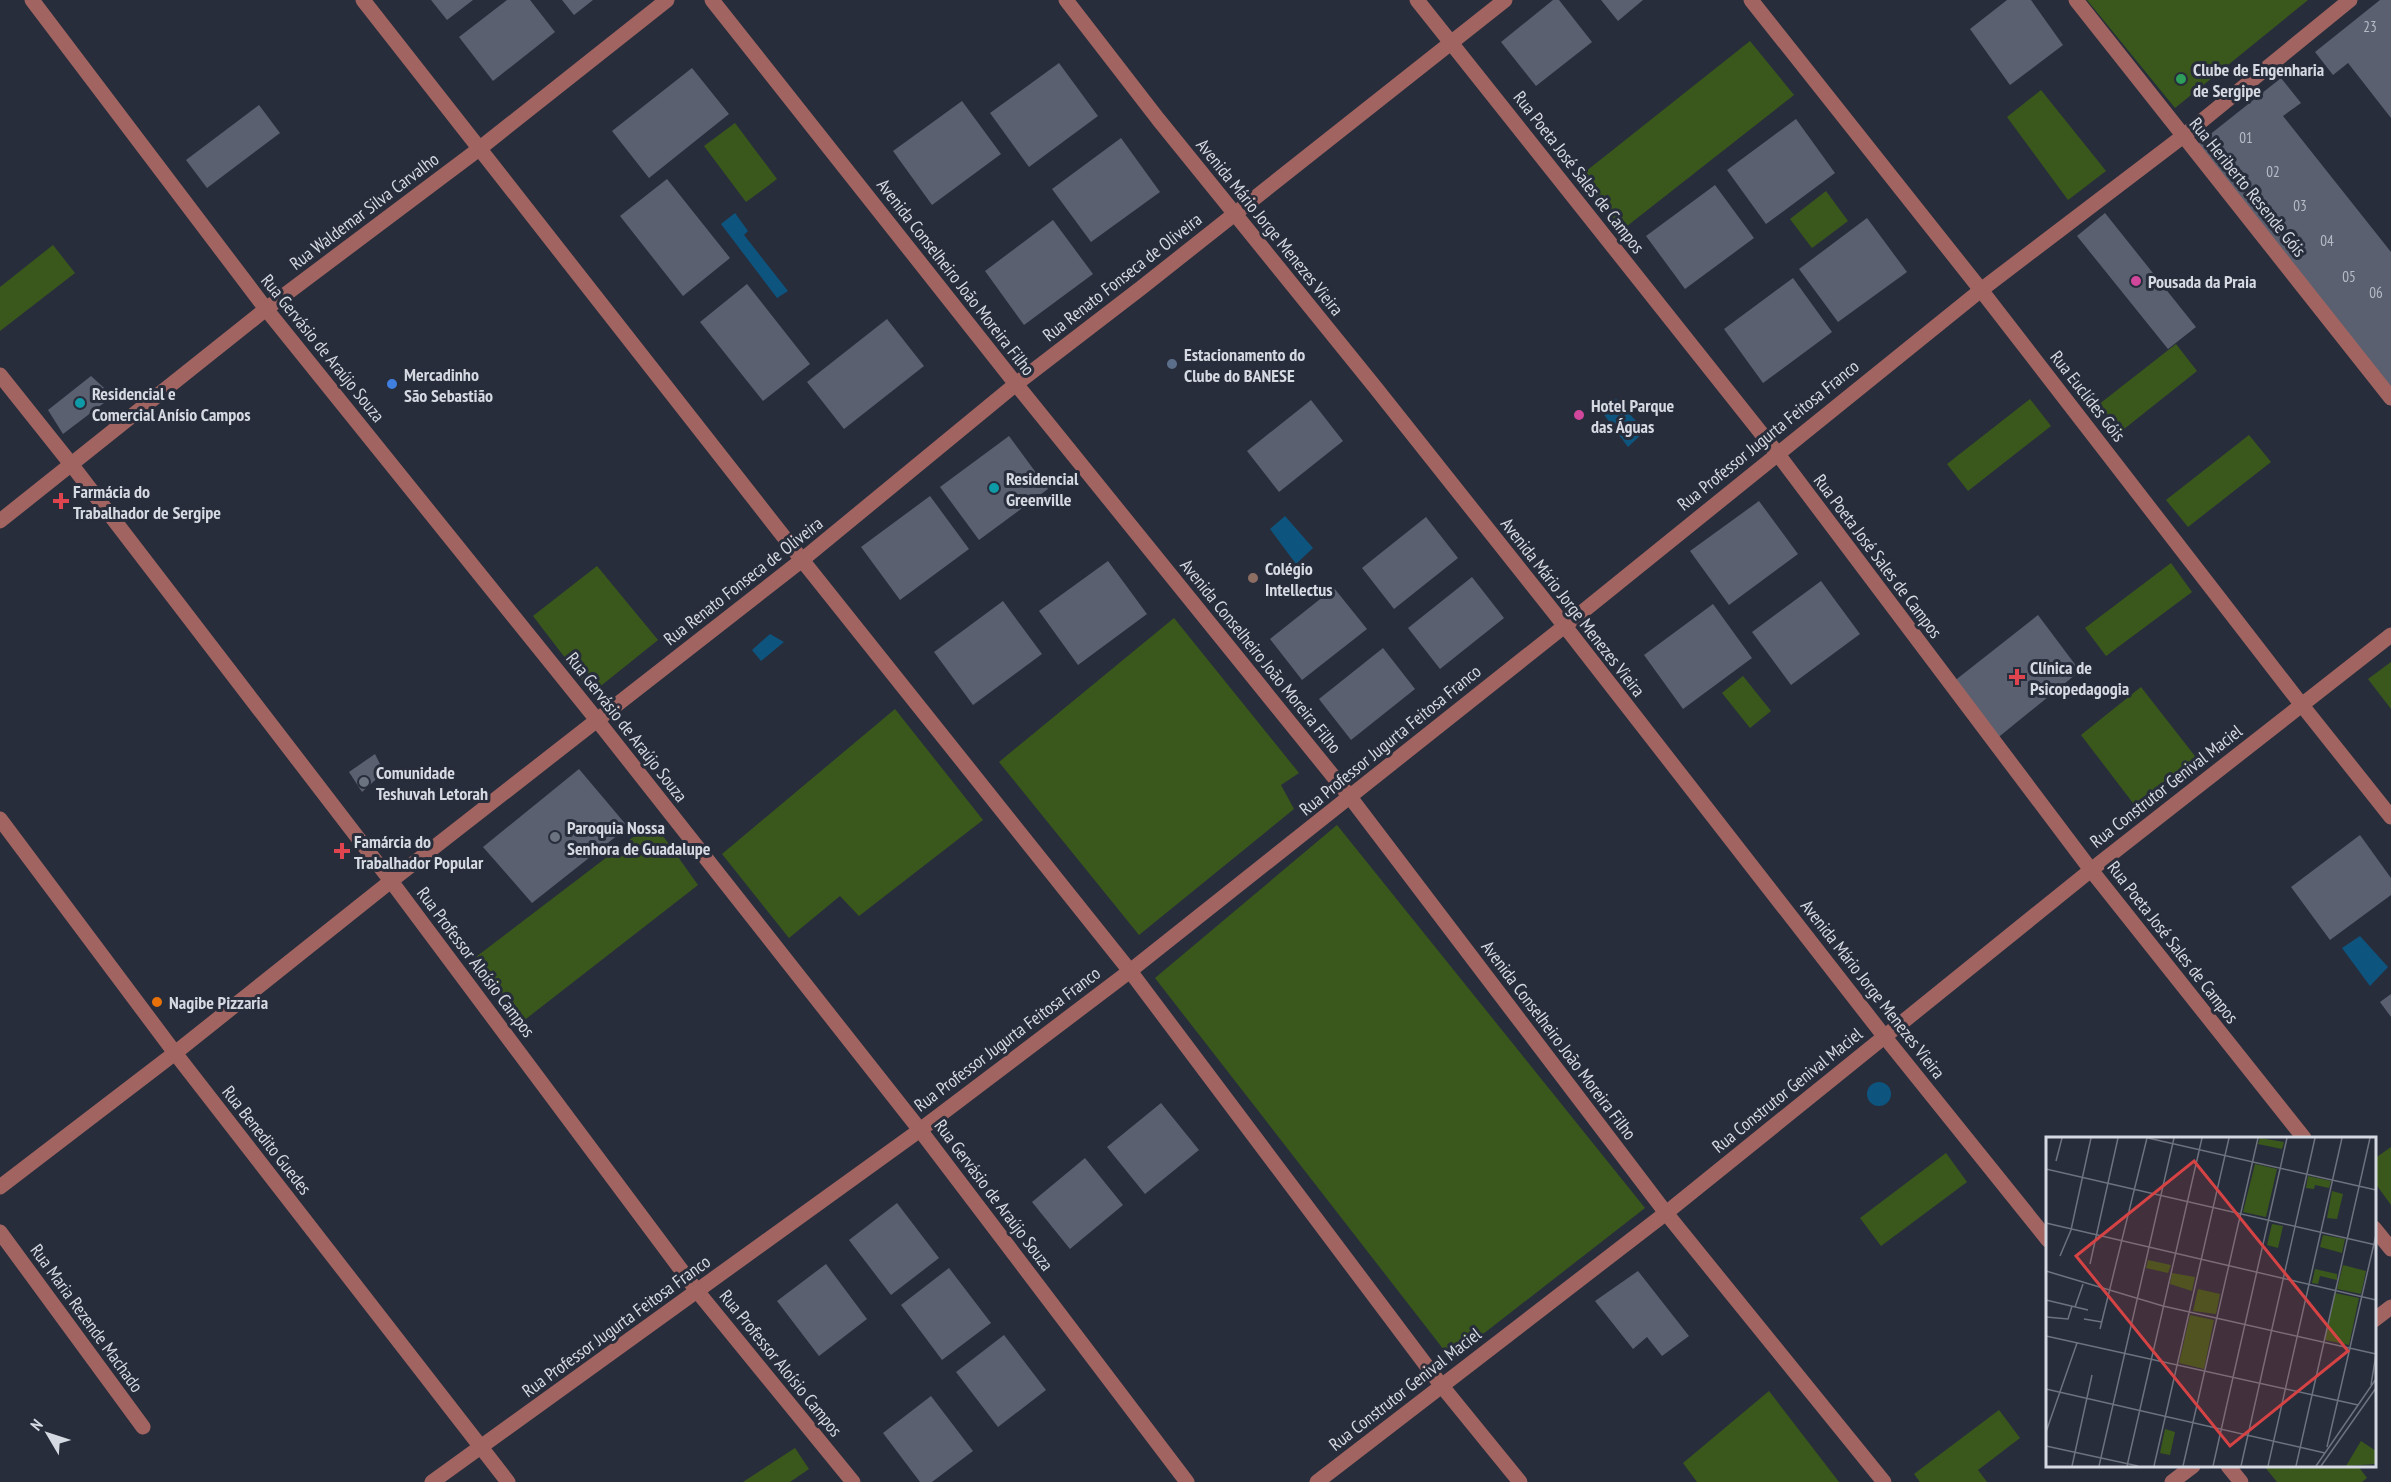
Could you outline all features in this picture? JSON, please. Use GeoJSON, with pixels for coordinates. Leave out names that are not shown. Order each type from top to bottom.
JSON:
{"type":"FeatureCollection","features":[{"type":"Feature","properties":{"kind":"street","name":"Rua Gervásio de Araújo Souza"},"geometry":{"type":"LineString","coordinates":[[32,0],[266,309],[597,720],[920,1130],[1187,1482]]}},
{"type":"Feature","properties":{"kind":"street"},"geometry":{"type":"LineString","coordinates":[[363,0],[802,560],[1130,970],[1442,1385],[1520,1482]]}},
{"type":"Feature","properties":{"kind":"street","name":"Rua Waldemar Silva Carvalho"},"geometry":{"type":"LineString","coordinates":[[0,521],[266,309],[479,149],[667,0]]}},
{"type":"Feature","properties":{"kind":"street","name":"Avenida Conselheiro João Moreira Filho"},"geometry":{"type":"LineString","coordinates":[[712,0],[1016,384],[1350,797],[1666,1213],[1884,1482]]}},
{"type":"Feature","properties":{"kind":"street","name":"Avenida Mário Jorge Menezes Vieira"},"geometry":{"type":"LineString","coordinates":[[1066,0],[1158,119],[1564,625],[1884,1036],[2046,1238]]}},
{"type":"Feature","properties":{"kind":"street","name":"Rua Poeta José Sales de Campos"},"geometry":{"type":"LineString","coordinates":[[1417,0],[1777,453],[2091,870],[2303,1137]]}},
{"type":"Feature","properties":{"kind":"street","name":"Rua Renato Fonseca de Oliveira"},"geometry":{"type":"LineString","coordinates":[[0,1187],[175,1053],[802,560],[1016,384],[1505,0]]}},
{"type":"Feature","properties":{"kind":"street","name":"Rua Euclídes Góis"},"geometry":{"type":"LineString","coordinates":[[1751,0],[1981,290],[2391,817]]}},
{"type":"Feature","properties":{"kind":"street","name":"Rua Heriberto Resende Góis"},"geometry":{"type":"LineString","coordinates":[[2076,0],[2182,137],[2391,398]]}},
{"type":"Feature","properties":{"kind":"street","name":"Rua Professor Jugurta Feitosa Franco"},"geometry":{"type":"LineString","coordinates":[[432,1482],[920,1130],[1130,970],[1350,797],[1981,290],[2182,137],[2350,0]]}},
{"type":"Feature","properties":{"kind":"street","name":"Rua Professor Aloísio Campos"},"geometry":{"type":"LineString","coordinates":[[0,375],[391,881],[697,1291],[853,1482]]}},
{"type":"Feature","properties":{"kind":"street","name":"Rua Construtor Genival Maciel"},"geometry":{"type":"LineString","coordinates":[[1317,1482],[1666,1213],[2091,870],[2391,635]]}},
{"type":"Feature","properties":{"kind":"street","name":"Rua Benedito Guedes"},"geometry":{"type":"LineString","coordinates":[[0,819],[175,1053],[508,1482]]}},
{"type":"Feature","properties":{"kind":"street"},"geometry":{"type":"LineString","coordinates":[[2376,1230],[2391,1249]]}},
{"type":"Feature","properties":{"kind":"street","name":"Rua Maria Rezende Machado"},"geometry":{"type":"LineString","coordinates":[[0,1232],[142,1427]]}},
{"type":"Feature","properties":{"kind":"street"},"geometry":{"type":"LineString","coordinates":[[2376,1318],[2391,1307]]}},
{"type":"Feature","properties":{"kind":"street"},"geometry":{"type":"LineString","coordinates":[[2172,1482],[2192,1467]]}},
{"type":"Feature","properties":{"kind":"street"},"geometry":{"type":"LineString","coordinates":[[2229,1467],[2241,1482]]}},
{"type":"Feature","properties":{"kind":"green space","name":"Clube de Engenharia de Sergipe"},"geometry":{"type":"Polygon","coordinates":[[[2087,0],[2308,0],[2175,108],[2087,0]]]}},
{"type":"Feature","properties":{"kind":"green space"},"geometry":{"type":"Polygon","coordinates":[[[1750,41],[1794,95],[1622,230],[1580,176],[1750,41]]]}},
{"type":"Feature","properties":{"kind":"green space"},"geometry":{"type":"Polygon","coordinates":[[[2041,90],[2106,171],[2068,200],[2007,117],[2041,90]]]}},
{"type":"Feature","properties":{"kind":"green space"},"geometry":{"type":"Polygon","coordinates":[[[735,123],[777,179],[746,202],[704,146],[735,123]]]}},
{"type":"Feature","properties":{"kind":"green space"},"geometry":{"type":"Polygon","coordinates":[[[1826,191],[1848,221],[1812,248],[1790,219],[1826,191]]]}},
{"type":"Feature","properties":{"kind":"green space"},"geometry":{"type":"Polygon","coordinates":[[[53,245],[75,273],[0,331],[0,287],[53,245]]]}},
{"type":"Feature","properties":{"kind":"green space"},"geometry":{"type":"Polygon","coordinates":[[[2176,344],[2197,371],[2114,437],[2093,409],[2176,344]]]}},
{"type":"Feature","properties":{"kind":"green space"},"geometry":{"type":"Polygon","coordinates":[[[2030,399],[2051,426],[1968,491],[1947,464],[2030,399]]]}},
{"type":"Feature","properties":{"kind":"green space"},"geometry":{"type":"Polygon","coordinates":[[[2249,435],[2271,462],[2188,527],[2166,500],[2249,435]]]}},
{"type":"Feature","properties":{"kind":"green space"},"geometry":{"type":"Polygon","coordinates":[[[2171,563],[2192,592],[2106,656],[2085,628],[2171,563]]]}},
{"type":"Feature","properties":{"kind":"green space"},"geometry":{"type":"Polygon","coordinates":[[[597,566],[658,640],[592,693],[533,616],[597,566]]]}},
{"type":"Feature","properties":{"kind":"green space"},"geometry":{"type":"Polygon","coordinates":[[[1174,618],[1299,773],[1281,785],[1294,809],[1139,935],[999,762],[1174,618]]]}},
{"type":"Feature","properties":{"kind":"green space"},"geometry":{"type":"Polygon","coordinates":[[[2391,662],[2391,709],[2368,679],[2391,662]]]}},
{"type":"Feature","properties":{"kind":"green space"},"geometry":{"type":"Polygon","coordinates":[[[1743,676],[1771,711],[1750,728],[1722,693],[1743,676]]]}},
{"type":"Feature","properties":{"kind":"green space"},"geometry":{"type":"Polygon","coordinates":[[[2141,687],[2198,760],[2136,807],[2081,735],[2141,687]]]}},
{"type":"Feature","properties":{"kind":"green space"},"geometry":{"type":"Polygon","coordinates":[[[895,709],[983,820],[859,916],[840,896],[789,938],[722,854],[895,709]]]}},
{"type":"Feature","properties":{"kind":"green space"},"geometry":{"type":"Polygon","coordinates":[[[653,822],[698,885],[522,1022],[472,960],[653,822]]]}},
{"type":"Feature","properties":{"kind":"green space"},"geometry":{"type":"Polygon","coordinates":[[[1337,825],[1645,1208],[1451,1359],[1155,978],[1337,825]]]}},
{"type":"Feature","properties":{"kind":"green space"},"geometry":{"type":"Polygon","coordinates":[[[2391,1147],[2391,1205],[2376,1184],[2376,1158],[2391,1147]]]}},
{"type":"Feature","properties":{"kind":"green space"},"geometry":{"type":"Polygon","coordinates":[[[1946,1153],[1967,1182],[1881,1246],[1860,1218],[1946,1153]]]}},
{"type":"Feature","properties":{"kind":"green space"},"geometry":{"type":"Polygon","coordinates":[[[1769,1391],[1839,1482],[1697,1482],[1683,1463],[1769,1391]]]}},
{"type":"Feature","properties":{"kind":"green space"},"geometry":{"type":"Polygon","coordinates":[[[1999,1410],[2020,1438],[1978,1470],[1987,1482],[1920,1482],[1914,1474],[1999,1410]]]}},
{"type":"Feature","properties":{"kind":"green space"},"geometry":{"type":"Polygon","coordinates":[[[795,1448],[809,1469],[790,1482],[743,1482],[795,1448]]]}},
{"type":"Feature","properties":{"kind":"green space"},"geometry":{"type":"Polygon","coordinates":[[[2265,1467],[2359,1467],[2367,1478],[2362,1482],[2277,1482],[2265,1467]]]}},
{"type":"Feature","properties":{"kind":"water"},"geometry":{"type":"Polygon","coordinates":[[[735,213],[748,231],[744,235],[788,291],[777,298],[721,224],[735,213]]]}},
{"type":"Feature","properties":{"kind":"water"},"geometry":{"type":"Polygon","coordinates":[[[1616,399],[1645,431],[1628,447],[1602,412],[1616,399]]]}},
{"type":"Feature","properties":{"kind":"water"},"geometry":{"type":"Polygon","coordinates":[[[1285,516],[1313,548],[1296,564],[1270,529],[1285,516]]]}},
{"type":"Feature","properties":{"kind":"water"},"geometry":{"type":"Polygon","coordinates":[[[770,634],[784,642],[761,661],[752,650],[770,634]]]}},
{"type":"Feature","properties":{"kind":"water"},"geometry":{"type":"Polygon","coordinates":[[[2360,936],[2388,967],[2370,986],[2342,948],[2360,936]]]}},
{"type":"Feature","properties":{"kind":"water"},"geometry":{"type":"Polygon","coordinates":[[[1879,1082],[1888,1085],[1891,1094],[1888,1103],[1879,1106],[1870,1103],[1867,1094],[1870,1085],[1879,1082]]]}},
{"type":"Feature","properties":{"kind":"building"},"geometry":{"type":"Polygon","coordinates":[[[431,0],[473,0],[447,20],[431,0]]]}},
{"type":"Feature","properties":{"kind":"building"},"geometry":{"type":"Polygon","coordinates":[[[507,0],[530,0],[555,32],[493,81],[459,37],[507,0]]]}},
{"type":"Feature","properties":{"kind":"building"},"geometry":{"type":"Polygon","coordinates":[[[562,0],[593,0],[574,15],[562,0]]]}},
{"type":"Feature","properties":{"kind":"building"},"geometry":{"type":"Polygon","coordinates":[[[1553,0],[1559,0],[1592,42],[1536,86],[1501,42],[1553,0]]]}},
{"type":"Feature","properties":{"kind":"building"},"geometry":{"type":"Polygon","coordinates":[[[1601,0],[1643,0],[1618,21],[1601,0]]]}},
{"type":"Feature","properties":{"kind":"building"},"geometry":{"type":"Polygon","coordinates":[[[2007,0],[2031,0],[2063,45],[2010,85],[1970,29],[2007,0]]]}},
{"type":"Feature","properties":{"kind":"building"},"geometry":{"type":"Polygon","coordinates":[[[2380,0],[2391,0],[2391,118],[2348,63],[2333,75],[2315,52],[2380,0]]]}},
{"type":"Feature","properties":{"kind":"building"},"geometry":{"type":"Polygon","coordinates":[[[1059,63],[1098,116],[1029,167],[990,113],[1059,63]]]}},
{"type":"Feature","properties":{"kind":"building"},"geometry":{"type":"Polygon","coordinates":[[[692,68],[729,114],[649,178],[612,131],[692,68]]]}},
{"type":"Feature","properties":{"kind":"building"},"geometry":{"type":"Polygon","coordinates":[[[2281,78],[2301,103],[2283,116],[2391,252],[2391,390],[2198,144],[2281,78]]]}},
{"type":"Feature","properties":{"kind":"building"},"geometry":{"type":"Polygon","coordinates":[[[962,101],[1001,154],[932,205],[893,151],[962,101]]]}},
{"type":"Feature","properties":{"kind":"building"},"geometry":{"type":"Polygon","coordinates":[[[259,105],[280,133],[207,188],[186,160],[259,105]]]}},
{"type":"Feature","properties":{"kind":"building"},"geometry":{"type":"Polygon","coordinates":[[[1796,119],[1835,173],[1766,224],[1727,170],[1796,119]]]}},
{"type":"Feature","properties":{"kind":"building"},"geometry":{"type":"Polygon","coordinates":[[[1121,138],[1160,192],[1091,242],[1052,189],[1121,138]]]}},
{"type":"Feature","properties":{"kind":"building"},"geometry":{"type":"Polygon","coordinates":[[[667,179],[730,258],[683,296],[620,216],[667,179]]]}},
{"type":"Feature","properties":{"kind":"building"},"geometry":{"type":"Polygon","coordinates":[[[1715,185],[1754,238],[1685,289],[1646,236],[1715,185]]]}},
{"type":"Feature","properties":{"kind":"building","name":"Pousada da Praia"},"geometry":{"type":"Polygon","coordinates":[[[2105,213],[2196,327],[2168,349],[2077,236],[2105,213]]]}},
{"type":"Feature","properties":{"kind":"building"},"geometry":{"type":"Polygon","coordinates":[[[1867,218],[1907,272],[1838,322],[1799,269],[1867,218]]]}},
{"type":"Feature","properties":{"kind":"building"},"geometry":{"type":"Polygon","coordinates":[[[1053,220],[1093,274],[1024,325],[985,271],[1053,220]]]}},
{"type":"Feature","properties":{"kind":"building"},"geometry":{"type":"Polygon","coordinates":[[[1793,278],[1832,332],[1763,383],[1724,329],[1793,278]]]}},
{"type":"Feature","properties":{"kind":"building"},"geometry":{"type":"Polygon","coordinates":[[[747,284],[810,364],[763,401],[700,322],[747,284]]]}},
{"type":"Feature","properties":{"kind":"building"},"geometry":{"type":"Polygon","coordinates":[[[887,319],[924,366],[844,429],[807,382],[887,319]]]}},
{"type":"Feature","properties":{"kind":"building","name":"Residencial e Comercial Anísio Campos"},"geometry":{"type":"Polygon","coordinates":[[[91,376],[113,396],[63,434],[48,410],[91,376]]]}},
{"type":"Feature","properties":{"kind":"building"},"geometry":{"type":"Polygon","coordinates":[[[1311,400],[1343,441],[1279,492],[1247,451],[1311,400]]]}},
{"type":"Feature","properties":{"kind":"building","name":"Residencial Greenville"},"geometry":{"type":"Polygon","coordinates":[[[1009,436],[1048,489],[979,540],[940,487],[1009,436]]]}},
{"type":"Feature","properties":{"kind":"building"},"geometry":{"type":"Polygon","coordinates":[[[930,496],[969,549],[900,600],[861,547],[930,496]]]}},
{"type":"Feature","properties":{"kind":"building"},"geometry":{"type":"Polygon","coordinates":[[[1759,501],[1798,554],[1729,605],[1690,551],[1759,501]]]}},
{"type":"Feature","properties":{"kind":"building"},"geometry":{"type":"Polygon","coordinates":[[[1426,517],[1458,558],[1394,609],[1362,568],[1426,517]]]}},
{"type":"Feature","properties":{"kind":"building"},"geometry":{"type":"Polygon","coordinates":[[[1108,561],[1147,614],[1078,665],[1039,611],[1108,561]]]}},
{"type":"Feature","properties":{"kind":"building"},"geometry":{"type":"Polygon","coordinates":[[[1472,577],[1504,618],[1440,669],[1408,628],[1472,577]]]}},
{"type":"Feature","properties":{"kind":"building"},"geometry":{"type":"Polygon","coordinates":[[[1821,581],[1860,634],[1791,685],[1752,632],[1821,581]]]}},
{"type":"Feature","properties":{"kind":"building"},"geometry":{"type":"Polygon","coordinates":[[[1334,588],[1367,629],[1302,680],[1270,639],[1334,588]]]}},
{"type":"Feature","properties":{"kind":"building"},"geometry":{"type":"Polygon","coordinates":[[[1003,601],[1042,654],[973,705],[934,652],[1003,601]]]}},
{"type":"Feature","properties":{"kind":"building"},"geometry":{"type":"Polygon","coordinates":[[[1713,604],[1752,658],[1683,709],[1644,655],[1713,604]]]}},
{"type":"Feature","properties":{"kind":"building","name":"Clínica de Psicopedagogia"},"geometry":{"type":"Polygon","coordinates":[[[2038,615],[2080,671],[1995,740],[1953,682],[2038,615]]]}},
{"type":"Feature","properties":{"kind":"building"},"geometry":{"type":"Polygon","coordinates":[[[1383,648],[1415,689],[1351,740],[1319,699],[1383,648]]]}},
{"type":"Feature","properties":{"kind":"building","name":"Comunidade Teshuvah Letorah"},"geometry":{"type":"Polygon","coordinates":[[[375,754],[384,772],[362,792],[349,772],[375,754]]]}},
{"type":"Feature","properties":{"kind":"building","name":"Paroquia Nossa Senhora de Guadalupe"},"geometry":{"type":"Polygon","coordinates":[[[579,769],[628,827],[532,903],[483,847],[579,769]]]}},
{"type":"Feature","properties":{"kind":"building"},"geometry":{"type":"Polygon","coordinates":[[[2360,835],[2391,878],[2391,895],[2330,940],[2291,887],[2360,835]]]}},
{"type":"Feature","properties":{"kind":"building"},"geometry":{"type":"Polygon","coordinates":[[[2391,994],[2391,1017],[2380,1002],[2391,994]]]}},
{"type":"Feature","properties":{"kind":"building"},"geometry":{"type":"Polygon","coordinates":[[[1161,1103],[1199,1150],[1145,1194],[1107,1147],[1161,1103]]]}},
{"type":"Feature","properties":{"kind":"building"},"geometry":{"type":"Polygon","coordinates":[[[1085,1158],[1123,1205],[1070,1249],[1032,1202],[1085,1158]]]}},
{"type":"Feature","properties":{"kind":"building"},"geometry":{"type":"Polygon","coordinates":[[[897,1203],[939,1258],[891,1295],[849,1240],[897,1203]]]}},
{"type":"Feature","properties":{"kind":"building"},"geometry":{"type":"Polygon","coordinates":[[[826,1264],[867,1319],[819,1356],[777,1301],[826,1264]]]}},
{"type":"Feature","properties":{"kind":"building"},"geometry":{"type":"Polygon","coordinates":[[[949,1268],[991,1323],[942,1360],[901,1305],[949,1268]]]}},
{"type":"Feature","properties":{"kind":"building"},"geometry":{"type":"Polygon","coordinates":[[[1638,1271],[1689,1336],[1662,1356],[1647,1337],[1633,1349],[1595,1301],[1638,1271]]]}},
{"type":"Feature","properties":{"kind":"building"},"geometry":{"type":"Polygon","coordinates":[[[1004,1335],[1046,1390],[998,1427],[956,1372],[1004,1335]]]}},
{"type":"Feature","properties":{"kind":"building"},"geometry":{"type":"Polygon","coordinates":[[[931,1396],[973,1451],[932,1482],[920,1482],[883,1433],[931,1396]]]}},
{"type":"Feature","properties":{"kind":"place","name":"Clube de Engenharia de Sergipe"},"geometry":{"type":"Point","coordinates":[2181,79]}},
{"type":"Feature","properties":{"kind":"place","name":"Pousada da Praia"},"geometry":{"type":"Point","coordinates":[2136,281]}},
{"type":"Feature","properties":{"kind":"place","name":"Estacionamento do Clube do BANESE"},"geometry":{"type":"Point","coordinates":[1172,364]}},
{"type":"Feature","properties":{"kind":"place","name":"Mercadinho São Sebastião"},"geometry":{"type":"Point","coordinates":[392,384]}},
{"type":"Feature","properties":{"kind":"place","name":"Residencial e Comercial Anísio Campos"},"geometry":{"type":"Point","coordinates":[80,403]}},
{"type":"Feature","properties":{"kind":"place","name":"Hotel Parque das Águas"},"geometry":{"type":"Point","coordinates":[1579,415]}},
{"type":"Feature","properties":{"kind":"place","name":"Residencial Greenville"},"geometry":{"type":"Point","coordinates":[994,488]}},
{"type":"Feature","properties":{"kind":"place","name":"Farmácia do Trabalhador de Sergipe"},"geometry":{"type":"Point","coordinates":[61,501]}},
{"type":"Feature","properties":{"kind":"place","name":"Colégio Intellectus"},"geometry":{"type":"Point","coordinates":[1253,578]}},
{"type":"Feature","properties":{"kind":"place","name":"Clínica de Psicopedagogia"},"geometry":{"type":"Point","coordinates":[2017,677]}},
{"type":"Feature","properties":{"kind":"place","name":"Comunidade Teshuvah Letorah"},"geometry":{"type":"Point","coordinates":[364,782]}},
{"type":"Feature","properties":{"kind":"place","name":"Paroquia Nossa Senhora de Guadalupe"},"geometry":{"type":"Point","coordinates":[555,837]}},
{"type":"Feature","properties":{"kind":"place","name":"Famárcia do Trabalhador Popular"},"geometry":{"type":"Point","coordinates":[342,851]}},
{"type":"Feature","properties":{"kind":"place","name":"Nagibe Pizzaria"},"geometry":{"type":"Point","coordinates":[157,1002]}}]}
